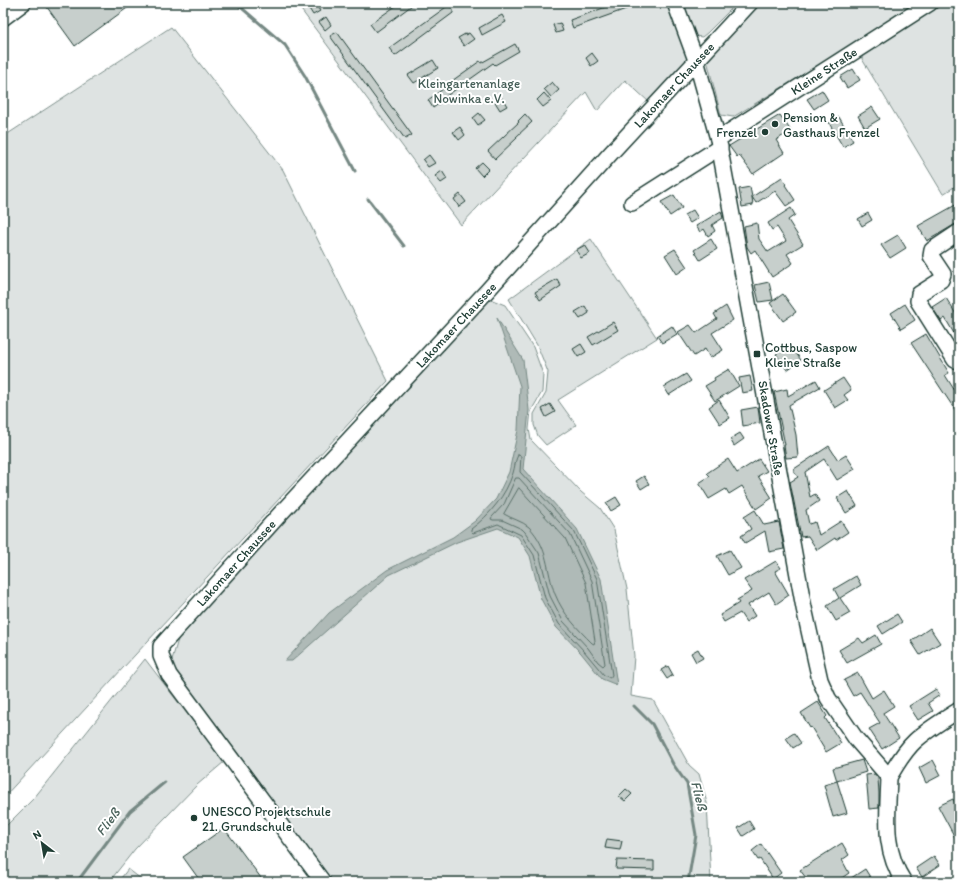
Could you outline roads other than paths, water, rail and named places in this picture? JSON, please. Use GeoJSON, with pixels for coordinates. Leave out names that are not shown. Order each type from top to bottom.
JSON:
{"type":"FeatureCollection","features":[{"type":"Feature","properties":{"kind":"street"},"geometry":{"type":"LineString","coordinates":[[3,18],[23,3]]}},
{"type":"Feature","properties":{"kind":"street","name":"Skadower Straße"},"geometry":{"type":"LineString","coordinates":[[675,3],[696,60],[719,143],[804,608],[820,680],[828,698],[856,739],[889,777]]}},
{"type":"Feature","properties":{"kind":"street","name":"Lakomaer Chaussee"},"geometry":{"type":"LineString","coordinates":[[323,882],[169,675],[161,656],[161,646],[280,514],[488,290],[611,153],[750,3]]}},
{"type":"Feature","properties":{"kind":"street","name":"Kleine Straße"},"geometry":{"type":"LineString","coordinates":[[632,203],[719,143],[930,3]]}},
{"type":"Feature","properties":{"kind":"street"},"geometry":{"type":"LineString","coordinates":[[959,232],[932,250],[931,256],[943,274],[941,280],[919,294],[918,301],[955,360],[959,362]]}},
{"type":"Feature","properties":{"kind":"street"},"geometry":{"type":"LineString","coordinates":[[904,882],[897,872],[888,843],[889,777],[901,757],[914,742],[959,710]]}},
{"type":"Feature","properties":{"kind":"water"},"geometry":{"type":"Polygon","coordinates":[[[497,318],[523,360],[529,410],[523,469],[577,529],[601,579],[617,685],[602,679],[581,653],[556,627],[541,599],[530,556],[518,537],[498,528],[457,542],[389,575],[292,661],[285,661],[329,613],[387,570],[453,537],[475,521],[496,499],[509,472],[518,430],[520,386],[497,318]]]}},
{"type":"Feature","properties":{"kind":"waterway"},"geometry":{"type":"LineString","coordinates":[[236,3],[285,45],[305,76],[355,171]]}},
{"type":"Feature","properties":{"kind":"waterway"},"geometry":{"type":"LineString","coordinates":[[368,199],[404,246]]}},
{"type":"Feature","properties":{"kind":"waterway","name":"Fließ"},"geometry":{"type":"LineString","coordinates":[[634,706],[652,724],[673,764],[687,784],[696,835],[688,882]]}},
{"type":"Feature","properties":{"kind":"waterway","name":"Fließ"},"geometry":{"type":"LineString","coordinates":[[77,882],[130,811],[165,782]]}},
{"type":"Feature","properties":{"kind":"place","name":"Pension & Gasthaus Frenzel"},"geometry":{"type":"Point","coordinates":[775,124]}},
{"type":"Feature","properties":{"kind":"place","name":"Frenzel"},"geometry":{"type":"Point","coordinates":[765,132]}},
{"type":"Feature","properties":{"kind":"place","name":"Cottbus, Saspow Kleine Straße"},"geometry":{"type":"Point","coordinates":[757,354]}},
{"type":"Feature","properties":{"kind":"place","name":"UNESCO Projektschule 21. Grundschule"},"geometry":{"type":"Point","coordinates":[194,818]}},
{"type":"Feature","properties":{"kind":"park label","name":"Kleingartenanlage Nowinka e.V."},"geometry":{"type":"Point","coordinates":[469,90]}}]}
